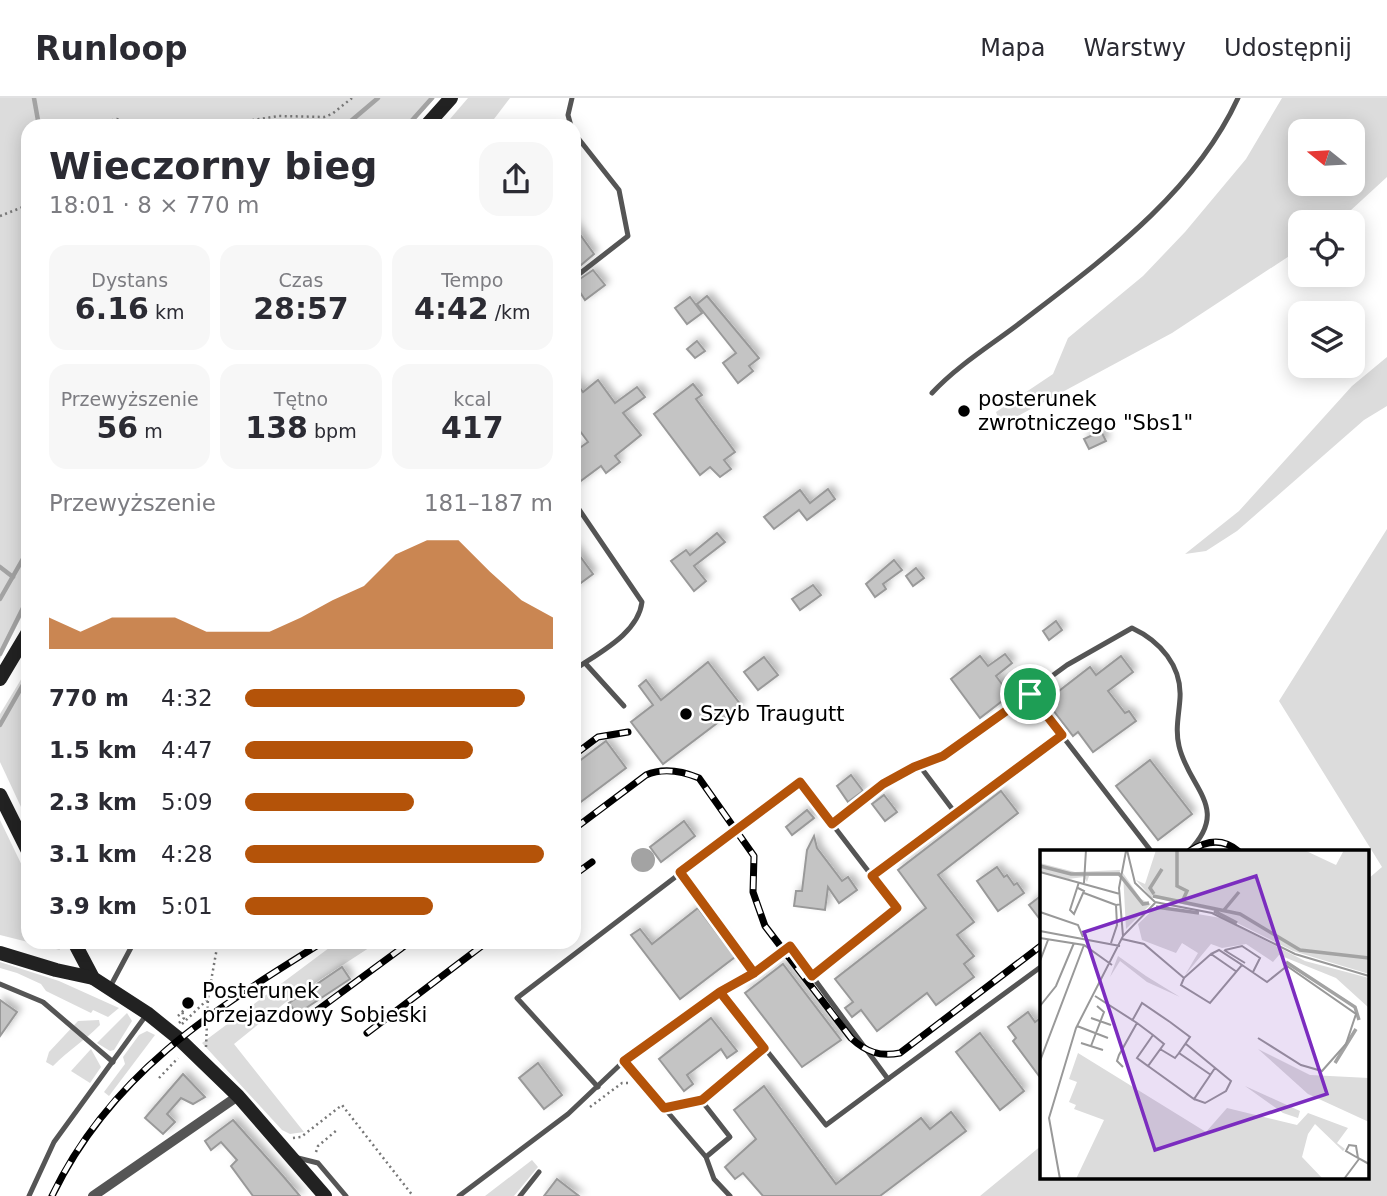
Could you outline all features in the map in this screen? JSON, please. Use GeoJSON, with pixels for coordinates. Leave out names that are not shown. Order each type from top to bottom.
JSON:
{"type":"FeatureCollection","features":[{"type":"Feature","properties":{"kind":"street"},"geometry":{"type":"LineString","coordinates":[[432,119],[451,98]]}},
{"type":"Feature","properties":{"kind":"street"},"geometry":{"type":"LineString","coordinates":[[0,679],[21,644]]}},
{"type":"Feature","properties":{"kind":"street"},"geometry":{"type":"LineString","coordinates":[[0,795],[21,837]]}},
{"type":"Feature","properties":{"kind":"street"},"geometry":{"type":"LineString","coordinates":[[78,949],[93,978]]}},
{"type":"Feature","properties":{"kind":"street"},"geometry":{"type":"LineString","coordinates":[[0,953],[93,978],[148,1013],[238,1096],[326,1196]]}},
{"type":"Feature","properties":{"kind":"street"},"geometry":{"type":"LineString","coordinates":[[93,1196],[238,1096]]}},
{"type":"Feature","properties":{"kind":"lane"},"geometry":{"type":"LineString","coordinates":[[569,119],[572,98]]}},
{"type":"Feature","properties":{"kind":"lane"},"geometry":{"type":"LineString","coordinates":[[932,393],[1091,269],[1142,223],[1196,166],[1238,98]]}},
{"type":"Feature","properties":{"kind":"lane"},"geometry":{"type":"LineString","coordinates":[[581,142],[620,190],[628,236],[581,273]]}},
{"type":"Feature","properties":{"kind":"lane"},"geometry":{"type":"LineString","coordinates":[[581,512],[642,602],[640,614],[631,627],[581,665]]}},
{"type":"Feature","properties":{"kind":"lane"},"geometry":{"type":"LineString","coordinates":[[832,824],[883,784],[943,756],[1067,665],[1132,628],[1150,636],[1167,655],[1180,678],[1176,726],[1179,748],[1203,796],[1209,816],[1203,837],[1190,850]]}},
{"type":"Feature","properties":{"kind":"lane"},"geometry":{"type":"LineString","coordinates":[[584,663],[624,706]]}},
{"type":"Feature","properties":{"kind":"lane"},"geometry":{"type":"LineString","coordinates":[[1030,694],[1150,850]]}},
{"type":"Feature","properties":{"kind":"lane"},"geometry":{"type":"LineString","coordinates":[[872,876],[1062,735]]}},
{"type":"Feature","properties":{"kind":"lane"},"geometry":{"type":"LineString","coordinates":[[919,765],[956,814]]}},
{"type":"Feature","properties":{"kind":"lane"},"geometry":{"type":"LineString","coordinates":[[581,949],[800,782],[897,908],[812,976]]}},
{"type":"Feature","properties":{"kind":"lane"},"geometry":{"type":"LineString","coordinates":[[680,872],[754,973]]}},
{"type":"Feature","properties":{"kind":"lane"},"geometry":{"type":"LineString","coordinates":[[458,1196],[568,1114],[624,1061],[790,946],[888,1079]]}},
{"type":"Feature","properties":{"kind":"lane"},"geometry":{"type":"LineString","coordinates":[[110,987],[130,949]]}},
{"type":"Feature","properties":{"kind":"lane"},"geometry":{"type":"LineString","coordinates":[[580,949],[517,998],[598,1087]]}},
{"type":"Feature","properties":{"kind":"lane"},"geometry":{"type":"LineString","coordinates":[[720,992],[826,1125],[1040,967]]}},
{"type":"Feature","properties":{"kind":"lane"},"geometry":{"type":"LineString","coordinates":[[0,984],[43,1002],[113,1062]]}},
{"type":"Feature","properties":{"kind":"lane"},"geometry":{"type":"LineString","coordinates":[[29,1196],[54,1142],[148,1013]]}},
{"type":"Feature","properties":{"kind":"lane"},"geometry":{"type":"LineString","coordinates":[[664,1108],[702,1100],[764,1048]]}},
{"type":"Feature","properties":{"kind":"lane"},"geometry":{"type":"LineString","coordinates":[[624,1061],[706,1157],[714,1179],[730,1196]]}},
{"type":"Feature","properties":{"kind":"lane"},"geometry":{"type":"LineString","coordinates":[[702,1100],[730,1137],[706,1157]]}},
{"type":"Feature","properties":{"kind":"lane"},"geometry":{"type":"LineString","coordinates":[[289,1156],[318,1163],[346,1196]]}},
{"type":"Feature","properties":{"kind":"lane"},"geometry":{"type":"LineString","coordinates":[[520,1196],[540,1172]]}},
{"type":"Feature","properties":{"kind":"path"},"geometry":{"type":"LineString","coordinates":[[260,119],[279,116],[324,117],[352,98]]}},
{"type":"Feature","properties":{"kind":"path"},"geometry":{"type":"LineString","coordinates":[[0,216],[21,208]]}},
{"type":"Feature","properties":{"kind":"path"},"geometry":{"type":"LineString","coordinates":[[198,1046],[206,1054],[208,998],[217,949]]}},
{"type":"Feature","properties":{"kind":"path"},"geometry":{"type":"LineString","coordinates":[[185,1033],[177,1026],[208,998]]}},
{"type":"Feature","properties":{"kind":"path"},"geometry":{"type":"LineString","coordinates":[[178,1016],[184,1009],[183,1017]]}},
{"type":"Feature","properties":{"kind":"path"},"geometry":{"type":"LineString","coordinates":[[159,1078],[181,1055],[178,1052]]}},
{"type":"Feature","properties":{"kind":"path"},"geometry":{"type":"LineString","coordinates":[[585,1111],[622,1083],[635,1086]]}},
{"type":"Feature","properties":{"kind":"path"},"geometry":{"type":"LineString","coordinates":[[286,1136],[301,1137],[342,1105],[413,1196]]}},
{"type":"Feature","properties":{"kind":"path"},"geometry":{"type":"LineString","coordinates":[[317,1154],[318,1146],[337,1130]]}},
{"type":"Feature","properties":{"kind":"shaded area"},"geometry":{"type":"Polygon","coordinates":[[[0,98],[435,98],[416,119],[21,119],[21,618],[0,659],[0,98]]]}},
{"type":"Feature","properties":{"kind":"shaded area"},"geometry":{"type":"Polygon","coordinates":[[[468,98],[510,98],[494,119],[450,119],[468,98]]]}},
{"type":"Feature","properties":{"kind":"shaded area"},"geometry":{"type":"Polygon","coordinates":[[[1282,98],[1387,98],[1387,177],[1351,210],[1288,210],[1288,257],[1172,333],[1001,425],[996,412],[1053,374],[1068,338],[1143,276],[1185,232],[1246,159],[1282,98]]]}},
{"type":"Feature","properties":{"kind":"shaded area"},"geometry":{"type":"Polygon","coordinates":[[[1387,357],[1387,406],[1364,420],[1237,531],[1206,551],[1185,554],[1239,511],[1352,386],[1365,378],[1387,357]]]}},
{"type":"Feature","properties":{"kind":"shaded area"},"geometry":{"type":"Polygon","coordinates":[[[1387,529],[1387,1196],[980,1196],[1040,1147],[1040,1178],[1370,1178],[1370,877],[1382,867],[1279,701],[1387,529]]]}},
{"type":"Feature","properties":{"kind":"shaded area"},"geometry":{"type":"Polygon","coordinates":[[[21,680],[21,807],[0,762],[0,714],[21,680]]]}},
{"type":"Feature","properties":{"kind":"shaded area"},"geometry":{"type":"Polygon","coordinates":[[[0,820],[21,864],[21,940],[0,935],[0,820]]]}},
{"type":"Feature","properties":{"kind":"shaded area"},"geometry":{"type":"Polygon","coordinates":[[[643,848],[652,851],[655,860],[652,869],[643,872],[634,869],[631,860],[634,851],[643,848]]]}},
{"type":"Feature","properties":{"kind":"shaded area"},"geometry":{"type":"Polygon","coordinates":[[[328,949],[367,949],[286,1002],[234,1044],[304,1132],[290,1134],[282,1130],[202,1043],[328,949]]]}},
{"type":"Feature","properties":{"kind":"shaded area"},"geometry":{"type":"Polygon","coordinates":[[[0,962],[59,981],[119,1008],[108,1017],[93,1010],[91,1013],[46,991],[41,984],[0,968],[0,962]]]}},
{"type":"Feature","properties":{"kind":"shaded area"},"geometry":{"type":"Polygon","coordinates":[[[127,1013],[132,1021],[114,1050],[110,1051],[97,1043],[127,1013]]]}},
{"type":"Feature","properties":{"kind":"shaded area"},"geometry":{"type":"Polygon","coordinates":[[[99,1020],[100,1025],[53,1066],[46,1062],[49,1052],[78,1021],[99,1020]]]}},
{"type":"Feature","properties":{"kind":"shaded area"},"geometry":{"type":"Polygon","coordinates":[[[147,1031],[155,1035],[109,1096],[104,1092],[125,1064],[123,1057],[139,1035],[147,1031]]]}},
{"type":"Feature","properties":{"kind":"shaded area"},"geometry":{"type":"Polygon","coordinates":[[[91,1049],[101,1067],[90,1083],[71,1071],[91,1049]]]}},
{"type":"Feature","properties":{"kind":"shaded area"},"geometry":{"type":"Polygon","coordinates":[[[532,1160],[538,1167],[514,1196],[485,1196],[532,1160]]]}},
{"type":"Feature","properties":{"kind":"building"},"geometry":{"type":"Polygon","coordinates":[[[581,236],[594,254],[581,265],[581,236]]]}},
{"type":"Feature","properties":{"kind":"building"},"geometry":{"type":"Polygon","coordinates":[[[593,270],[605,285],[585,300],[581,294],[581,278],[593,270]]]}},
{"type":"Feature","properties":{"kind":"building"},"geometry":{"type":"Polygon","coordinates":[[[707,296],[759,358],[749,366],[753,371],[738,383],[723,363],[736,353],[697,304],[707,296]]]}},
{"type":"Feature","properties":{"kind":"building"},"geometry":{"type":"Polygon","coordinates":[[[690,297],[702,313],[687,324],[675,308],[690,297]]]}},
{"type":"Feature","properties":{"kind":"building"},"geometry":{"type":"Polygon","coordinates":[[[697,341],[705,351],[695,358],[687,349],[697,341]]]}},
{"type":"Feature","properties":{"kind":"building"},"geometry":{"type":"Polygon","coordinates":[[[598,380],[615,403],[637,387],[645,397],[623,413],[641,435],[615,456],[620,462],[606,473],[601,466],[581,481],[581,447],[588,442],[581,432],[581,389],[583,392],[598,380]]]}},
{"type":"Feature","properties":{"kind":"building"},"geometry":{"type":"Polygon","coordinates":[[[693,384],[702,395],[696,399],[735,452],[724,460],[731,469],[720,477],[710,467],[700,475],[654,414],[693,384]]]}},
{"type":"Feature","properties":{"kind":"building"},"geometry":{"type":"Polygon","coordinates":[[[1101,431],[1106,441],[1089,449],[1084,439],[1101,431]]]}},
{"type":"Feature","properties":{"kind":"building"},"geometry":{"type":"Polygon","coordinates":[[[828,489],[835,499],[807,520],[799,510],[774,529],[764,517],[800,490],[810,503],[828,489]]]}},
{"type":"Feature","properties":{"kind":"building"},"geometry":{"type":"Polygon","coordinates":[[[717,533],[725,542],[694,566],[706,581],[694,591],[671,561],[686,550],[690,555],[717,533]]]}},
{"type":"Feature","properties":{"kind":"building"},"geometry":{"type":"Polygon","coordinates":[[[581,558],[593,574],[581,583],[581,558]]]}},
{"type":"Feature","properties":{"kind":"building"},"geometry":{"type":"Polygon","coordinates":[[[894,560],[902,570],[883,584],[886,589],[875,597],[866,584],[894,560]]]}},
{"type":"Feature","properties":{"kind":"building"},"geometry":{"type":"Polygon","coordinates":[[[916,568],[924,578],[913,586],[906,576],[916,568]]]}},
{"type":"Feature","properties":{"kind":"building"},"geometry":{"type":"Polygon","coordinates":[[[813,585],[821,595],[800,610],[792,599],[813,585]]]}},
{"type":"Feature","properties":{"kind":"building"},"geometry":{"type":"Polygon","coordinates":[[[1056,621],[1062,630],[1049,640],[1043,631],[1056,621]]]}},
{"type":"Feature","properties":{"kind":"building"},"geometry":{"type":"Polygon","coordinates":[[[1005,654],[1012,663],[996,676],[1010,695],[980,718],[951,679],[980,656],[988,666],[1005,654]]]}},
{"type":"Feature","properties":{"kind":"building"},"geometry":{"type":"Polygon","coordinates":[[[1121,656],[1133,672],[1108,691],[1125,713],[1129,711],[1136,721],[1093,752],[1078,732],[1073,736],[1046,701],[1090,667],[1096,675],[1121,656]]]}},
{"type":"Feature","properties":{"kind":"building"},"geometry":{"type":"Polygon","coordinates":[[[764,657],[778,675],[758,690],[744,672],[764,657]]]}},
{"type":"Feature","properties":{"kind":"building","name":"Szyb Traugutt"},"geometry":{"type":"Polygon","coordinates":[[[708,662],[741,705],[663,764],[631,722],[653,705],[639,686],[646,680],[661,700],[708,662]]]}},
{"type":"Feature","properties":{"kind":"building"},"geometry":{"type":"Polygon","coordinates":[[[606,741],[626,768],[581,802],[581,760],[606,741]]]}},
{"type":"Feature","properties":{"kind":"building"},"geometry":{"type":"Polygon","coordinates":[[[1150,760],[1192,814],[1158,840],[1116,786],[1150,760]]]}},
{"type":"Feature","properties":{"kind":"building"},"geometry":{"type":"Polygon","coordinates":[[[851,775],[863,791],[848,802],[837,786],[851,775]]]}},
{"type":"Feature","properties":{"kind":"building"},"geometry":{"type":"Polygon","coordinates":[[[1001,791],[1018,813],[938,875],[974,922],[957,935],[974,956],[964,964],[974,977],[936,1005],[927,993],[877,1031],[861,1010],[852,1017],[845,1008],[853,1002],[835,979],[926,908],[898,870],[1001,791]]]}},
{"type":"Feature","properties":{"kind":"building"},"geometry":{"type":"Polygon","coordinates":[[[884,795],[897,812],[885,821],[872,804],[884,795]]]}},
{"type":"Feature","properties":{"kind":"building"},"geometry":{"type":"Polygon","coordinates":[[[807,810],[814,818],[792,835],[786,827],[807,810]]]}},
{"type":"Feature","properties":{"kind":"building"},"geometry":{"type":"Polygon","coordinates":[[[684,821],[695,836],[661,862],[650,847],[684,821]]]}},
{"type":"Feature","properties":{"kind":"building"},"geometry":{"type":"Polygon","coordinates":[[[814,836],[817,848],[842,881],[848,877],[857,890],[839,903],[828,887],[825,910],[794,906],[796,891],[802,891],[807,850],[814,836]]]}},
{"type":"Feature","properties":{"kind":"building"},"geometry":{"type":"Polygon","coordinates":[[[997,867],[1014,885],[1017,883],[1024,893],[998,911],[977,881],[997,867]]]}},
{"type":"Feature","properties":{"kind":"building"},"geometry":{"type":"Polygon","coordinates":[[[1040,897],[1040,919],[1029,905],[1040,897]]]}},
{"type":"Feature","properties":{"kind":"building"},"geometry":{"type":"Polygon","coordinates":[[[698,908],[735,957],[680,999],[631,935],[640,929],[652,944],[698,908]]]}},
{"type":"Feature","properties":{"kind":"building"},"geometry":{"type":"Polygon","coordinates":[[[783,964],[841,1040],[802,1067],[745,993],[783,964]]]}},
{"type":"Feature","properties":{"kind":"building"},"geometry":{"type":"Polygon","coordinates":[[[342,967],[350,979],[297,1014],[289,1003],[342,967]]]}},
{"type":"Feature","properties":{"kind":"building"},"geometry":{"type":"Polygon","coordinates":[[[0,1000],[17,1012],[0,1036],[0,1000]]]}},
{"type":"Feature","properties":{"kind":"building"},"geometry":{"type":"Polygon","coordinates":[[[1028,1012],[1035,1022],[1040,1018],[1040,1077],[1013,1041],[1016,1038],[1008,1027],[1028,1012]]]}},
{"type":"Feature","properties":{"kind":"building"},"geometry":{"type":"Polygon","coordinates":[[[711,1018],[737,1051],[727,1058],[721,1049],[687,1075],[693,1084],[684,1091],[659,1059],[711,1018]]]}},
{"type":"Feature","properties":{"kind":"building"},"geometry":{"type":"Polygon","coordinates":[[[980,1033],[1024,1091],[1000,1110],[956,1052],[980,1033]]]}},
{"type":"Feature","properties":{"kind":"building"},"geometry":{"type":"Polygon","coordinates":[[[538,1063],[562,1095],[544,1109],[519,1078],[538,1063]]]}},
{"type":"Feature","properties":{"kind":"building"},"geometry":{"type":"Polygon","coordinates":[[[183,1074],[205,1097],[193,1104],[181,1098],[167,1114],[175,1122],[163,1134],[145,1118],[183,1074]]]}},
{"type":"Feature","properties":{"kind":"building"},"geometry":{"type":"Polygon","coordinates":[[[764,1086],[836,1184],[921,1118],[930,1129],[951,1112],[966,1131],[880,1196],[763,1196],[743,1173],[735,1179],[725,1167],[756,1139],[734,1110],[764,1086]]]}},
{"type":"Feature","properties":{"kind":"building"},"geometry":{"type":"Polygon","coordinates":[[[233,1120],[300,1196],[253,1196],[231,1166],[237,1160],[221,1142],[211,1150],[205,1141],[233,1120]]]}},
{"type":"Feature","properties":{"kind":"building"},"geometry":{"type":"Polygon","coordinates":[[[557,1179],[579,1196],[544,1196],[557,1179]]]}},
{"type":"Feature","properties":{"kind":"waterway"},"geometry":{"type":"LineString","coordinates":[[34,98],[38,119]]}},
{"type":"Feature","properties":{"kind":"waterway"},"geometry":{"type":"LineString","coordinates":[[353,119],[378,98]]}},
{"type":"Feature","properties":{"kind":"waterway"},"geometry":{"type":"LineString","coordinates":[[413,119],[432,98]]}},
{"type":"Feature","properties":{"kind":"waterway"},"geometry":{"type":"LineString","coordinates":[[0,599],[21,562]]}},
{"type":"Feature","properties":{"kind":"waterway"},"geometry":{"type":"LineString","coordinates":[[0,567],[13,577]]}},
{"type":"Feature","properties":{"kind":"waterway"},"geometry":{"type":"LineString","coordinates":[[0,654],[21,612]]}},
{"type":"Feature","properties":{"kind":"waterway"},"geometry":{"type":"LineString","coordinates":[[0,725],[21,688]]}},
{"type":"Feature","properties":{"kind":"railway"},"geometry":{"type":"LineString","coordinates":[[581,750],[598,737],[628,732]]}},
{"type":"Feature","properties":{"kind":"railway"},"geometry":{"type":"LineString","coordinates":[[581,824],[646,775],[672,771],[699,778],[754,856],[753,892],[765,926],[851,1038],[874,1052],[900,1053],[1040,947]]}},
{"type":"Feature","properties":{"kind":"railway"},"geometry":{"type":"LineString","coordinates":[[1192,850],[1215,842],[1227,844],[1236,850]]}},
{"type":"Feature","properties":{"kind":"railway"},"geometry":{"type":"LineString","coordinates":[[581,870],[592,862]]}},
{"type":"Feature","properties":{"kind":"railway"},"geometry":{"type":"LineString","coordinates":[[52,1196],[76,1153],[104,1114],[134,1080],[204,1020],[312,949]]}},
{"type":"Feature","properties":{"kind":"railway"},"geometry":{"type":"LineString","coordinates":[[308,1017],[400,949]]}},
{"type":"Feature","properties":{"kind":"railway"},"geometry":{"type":"LineString","coordinates":[[367,1033],[478,949]]}},
{"type":"Feature","properties":{"kind":"place","name":"posterunek zwrotniczego \"Sbs1\""},"geometry":{"type":"Point","coordinates":[964,411]}},
{"type":"Feature","properties":{"kind":"place","name":"Szyb Traugutt"},"geometry":{"type":"Point","coordinates":[686,714]}},
{"type":"Feature","properties":{"kind":"place","name":"Posterunek przejazdowy Sobieski"},"geometry":{"type":"Point","coordinates":[188,1003]}},
{"type":"Feature","properties":{"kind":"route"},"geometry":{"type":"LineString","coordinates":[[1030,694],[943,756],[914,767],[883,784],[832,824],[800,782],[680,872],[754,973],[720,992],[624,1061],[664,1108],[702,1100],[764,1048],[720,992],[754,973],[790,946],[812,976],[897,908],[872,876],[1062,735],[1030,694]]}}]}
